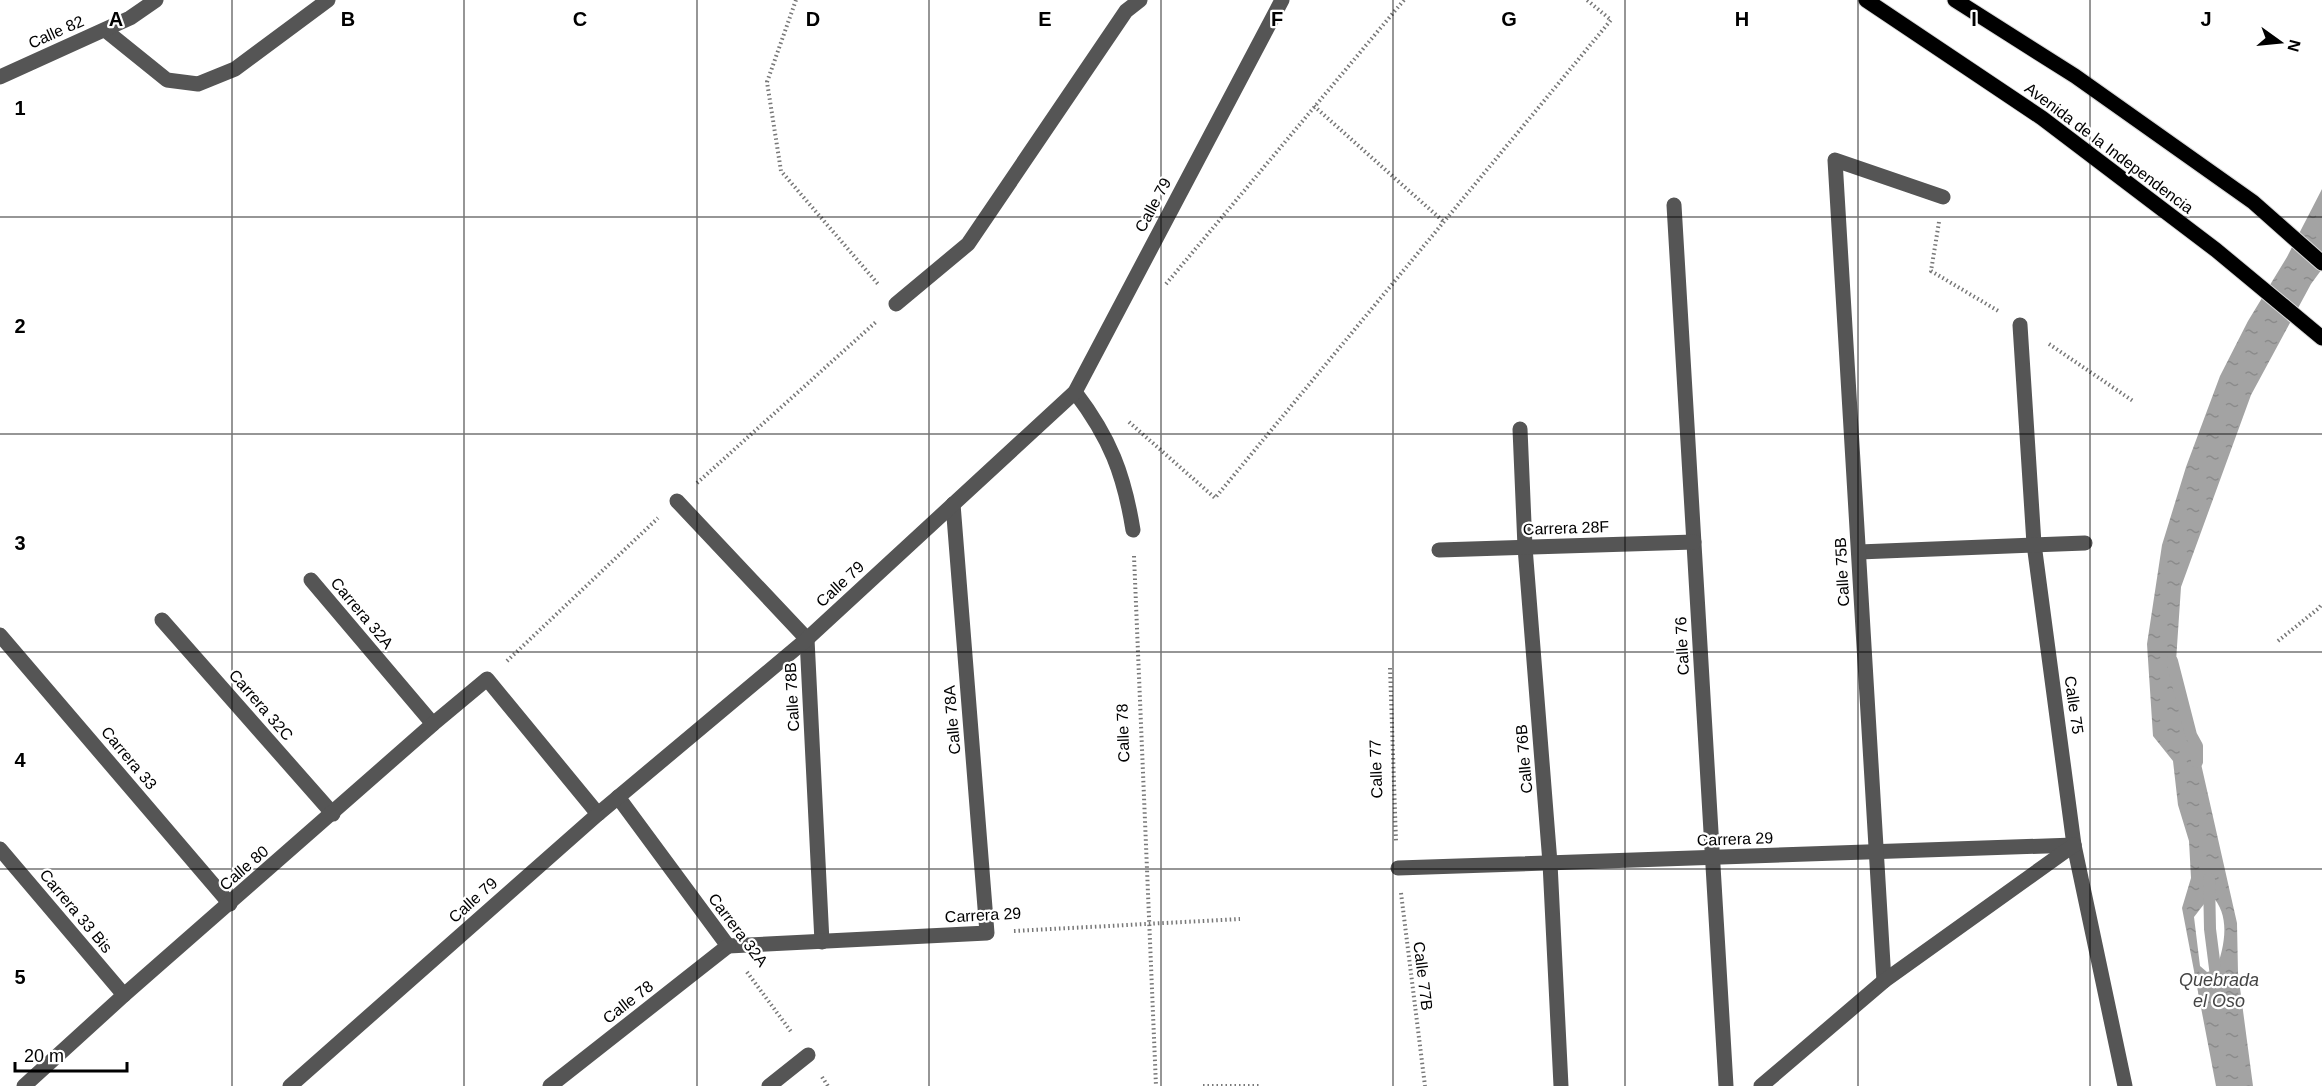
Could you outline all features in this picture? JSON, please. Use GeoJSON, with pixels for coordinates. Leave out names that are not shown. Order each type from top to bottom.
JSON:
{"type":"FeatureCollection","features":[{"type":"Feature","properties":{"kind":"main road","name":"Avenida de la Independencia"},"geometry":{"type":"LineString","coordinates":[[1866,0],[2042,118],[2216,250],[2322,338]]}},
{"type":"Feature","properties":{"kind":"main road"},"geometry":{"type":"LineString","coordinates":[[1955,0],[2075,76],[2253,202],[2322,263]]}},
{"type":"Feature","properties":{"kind":"street","name":"Calle 82"},"geometry":{"type":"LineString","coordinates":[[0,77],[130,18],[156,0]]}},
{"type":"Feature","properties":{"kind":"street"},"geometry":{"type":"LineString","coordinates":[[105,30],[167,80],[198,84],[235,69],[328,0]]}},
{"type":"Feature","properties":{"kind":"street"},"geometry":{"type":"LineString","coordinates":[[896,304],[968,244],[1126,11],[1140,0]]}},
{"type":"Feature","properties":{"kind":"street","name":"Calle 79"},"geometry":{"type":"LineString","coordinates":[[290,1086],[598,814],[807,639],[1075,393],[1282,0]]}},
{"type":"Feature","properties":{"kind":"street","name":"Calle 75B"},"geometry":{"type":"LineString","coordinates":[[1884,981],[1835,160],[1943,197]]}},
{"type":"Feature","properties":{"kind":"street","name":"Calle 76"},"geometry":{"type":"LineString","coordinates":[[1674,205],[1726,1086]]}},
{"type":"Feature","properties":{"kind":"street","name":"Calle 75"},"geometry":{"type":"LineString","coordinates":[[2020,325],[2034,544],[2074,845],[2125,1086]]}},
{"type":"Feature","properties":{"kind":"street"},"geometry":{"type":"LineString","coordinates":[[1075,393],[1096,420],[1110,447],[1121,473],[1133,530]]}},
{"type":"Feature","properties":{"kind":"street","name":"Calle 76B"},"geometry":{"type":"LineString","coordinates":[[1520,429],[1525,547],[1550,863],[1561,1086]]}},
{"type":"Feature","properties":{"kind":"street","name":"Calle 78B"},"geometry":{"type":"LineString","coordinates":[[677,501],[807,639],[822,942]]}},
{"type":"Feature","properties":{"kind":"street","name":"Calle 78A"},"geometry":{"type":"LineString","coordinates":[[952,504],[987,933]]}},
{"type":"Feature","properties":{"kind":"street","name":"Carrera 28F"},"geometry":{"type":"LineString","coordinates":[[1439,550],[1694,542]]}},
{"type":"Feature","properties":{"kind":"street"},"geometry":{"type":"LineString","coordinates":[[1859,552],[2085,543]]}},
{"type":"Feature","properties":{"kind":"street","name":"Carrera 32A"},"geometry":{"type":"LineString","coordinates":[[311,580],[433,724]]}},
{"type":"Feature","properties":{"kind":"street","name":"Carrera 32C"},"geometry":{"type":"LineString","coordinates":[[162,620],[333,814]]}},
{"type":"Feature","properties":{"kind":"street","name":"Carrera 33"},"geometry":{"type":"LineString","coordinates":[[0,635],[230,904]]}},
{"type":"Feature","properties":{"kind":"street","name":"Calle 80"},"geometry":{"type":"LineString","coordinates":[[24,1086],[124,995],[433,724],[488,679],[598,814]]}},
{"type":"Feature","properties":{"kind":"street","name":"Carrera 32A"},"geometry":{"type":"LineString","coordinates":[[618,797],[728,946]]}},
{"type":"Feature","properties":{"kind":"street"},"geometry":{"type":"LineString","coordinates":[[1761,1086],[1884,981],[2074,845]]}},
{"type":"Feature","properties":{"kind":"street","name":"Carrera 29"},"geometry":{"type":"LineString","coordinates":[[1398,868],[2074,845]]}},
{"type":"Feature","properties":{"kind":"street","name":"Carrera 33 Bis"},"geometry":{"type":"LineString","coordinates":[[0,849],[124,995]]}},
{"type":"Feature","properties":{"kind":"street","name":"Carrera 29"},"geometry":{"type":"LineString","coordinates":[[728,946],[987,933]]}},
{"type":"Feature","properties":{"kind":"street","name":"Calle 78"},"geometry":{"type":"LineString","coordinates":[[550,1086],[728,946]]}},
{"type":"Feature","properties":{"kind":"street"},"geometry":{"type":"LineString","coordinates":[[769,1086],[808,1055]]}},
{"type":"Feature","properties":{"kind":"path"},"geometry":{"type":"LineString","coordinates":[[796,0],[767,82],[781,171],[896,304]]}},
{"type":"Feature","properties":{"kind":"path"},"geometry":{"type":"LineString","coordinates":[[1160,290],[1404,0]]}},
{"type":"Feature","properties":{"kind":"path"},"geometry":{"type":"LineString","coordinates":[[1127,421],[1215,498],[1611,20],[1587,0]]}},
{"type":"Feature","properties":{"kind":"path"},"geometry":{"type":"LineString","coordinates":[[1314,106],[1444,222]]}},
{"type":"Feature","properties":{"kind":"path"},"geometry":{"type":"LineString","coordinates":[[1943,197],[1931,272],[2020,325],[2133,400]]}},
{"type":"Feature","properties":{"kind":"path","name":"Calle 78"},"geometry":{"type":"LineString","coordinates":[[1133,530],[1156,1086]]}},
{"type":"Feature","properties":{"kind":"path"},"geometry":{"type":"LineString","coordinates":[[2278,641],[2322,604]]}},
{"type":"Feature","properties":{"kind":"path","name":"Calle 77"},"geometry":{"type":"LineString","coordinates":[[1389,668],[1398,868]]}},
{"type":"Feature","properties":{"kind":"path","name":"Calle 77B"},"geometry":{"type":"LineString","coordinates":[[1398,868],[1425,1086]]}},
{"type":"Feature","properties":{"kind":"path","name":"Carrera 29"},"geometry":{"type":"LineString","coordinates":[[987,933],[1149,922],[1240,919]]}},
{"type":"Feature","properties":{"kind":"path","name":"Carrera 32A"},"geometry":{"type":"LineString","coordinates":[[728,946],[828,1086]]}},
{"type":"Feature","properties":{"kind":"path"},"geometry":{"type":"LineString","coordinates":[[1203,1086],[1260,1086]]}},
{"type":"Feature","properties":{"kind":"water","name":"Quebrada el Oso"},"geometry":{"type":"Polygon","coordinates":[[[2322,189],[2322,269],[2311,284],[2251,395],[2181,587],[2175,676],[2186,729],[2197,746],[2237,923],[2238,973],[2253,1086],[2216,1086],[2182,908],[2191,878],[2189,841],[2178,805],[2173,761],[2153,736],[2147,644],[2162,545],[2186,467],[2220,376],[2248,321],[2287,257],[2322,189]],[[2211,895],[2194,917],[2200,966],[2207,972],[2216,970],[2224,941],[2224,921],[2211,895]]]}},
{"type":"Feature","properties":{"kind":"waterway"},"geometry":{"type":"LineString","coordinates":[[2172,661],[2191,735],[2197,746],[2197,762]]}},
{"type":"Feature","properties":{"kind":"waterway"},"geometry":{"type":"LineString","coordinates":[[2209,879],[2210,929],[2217,984]]}}]}
